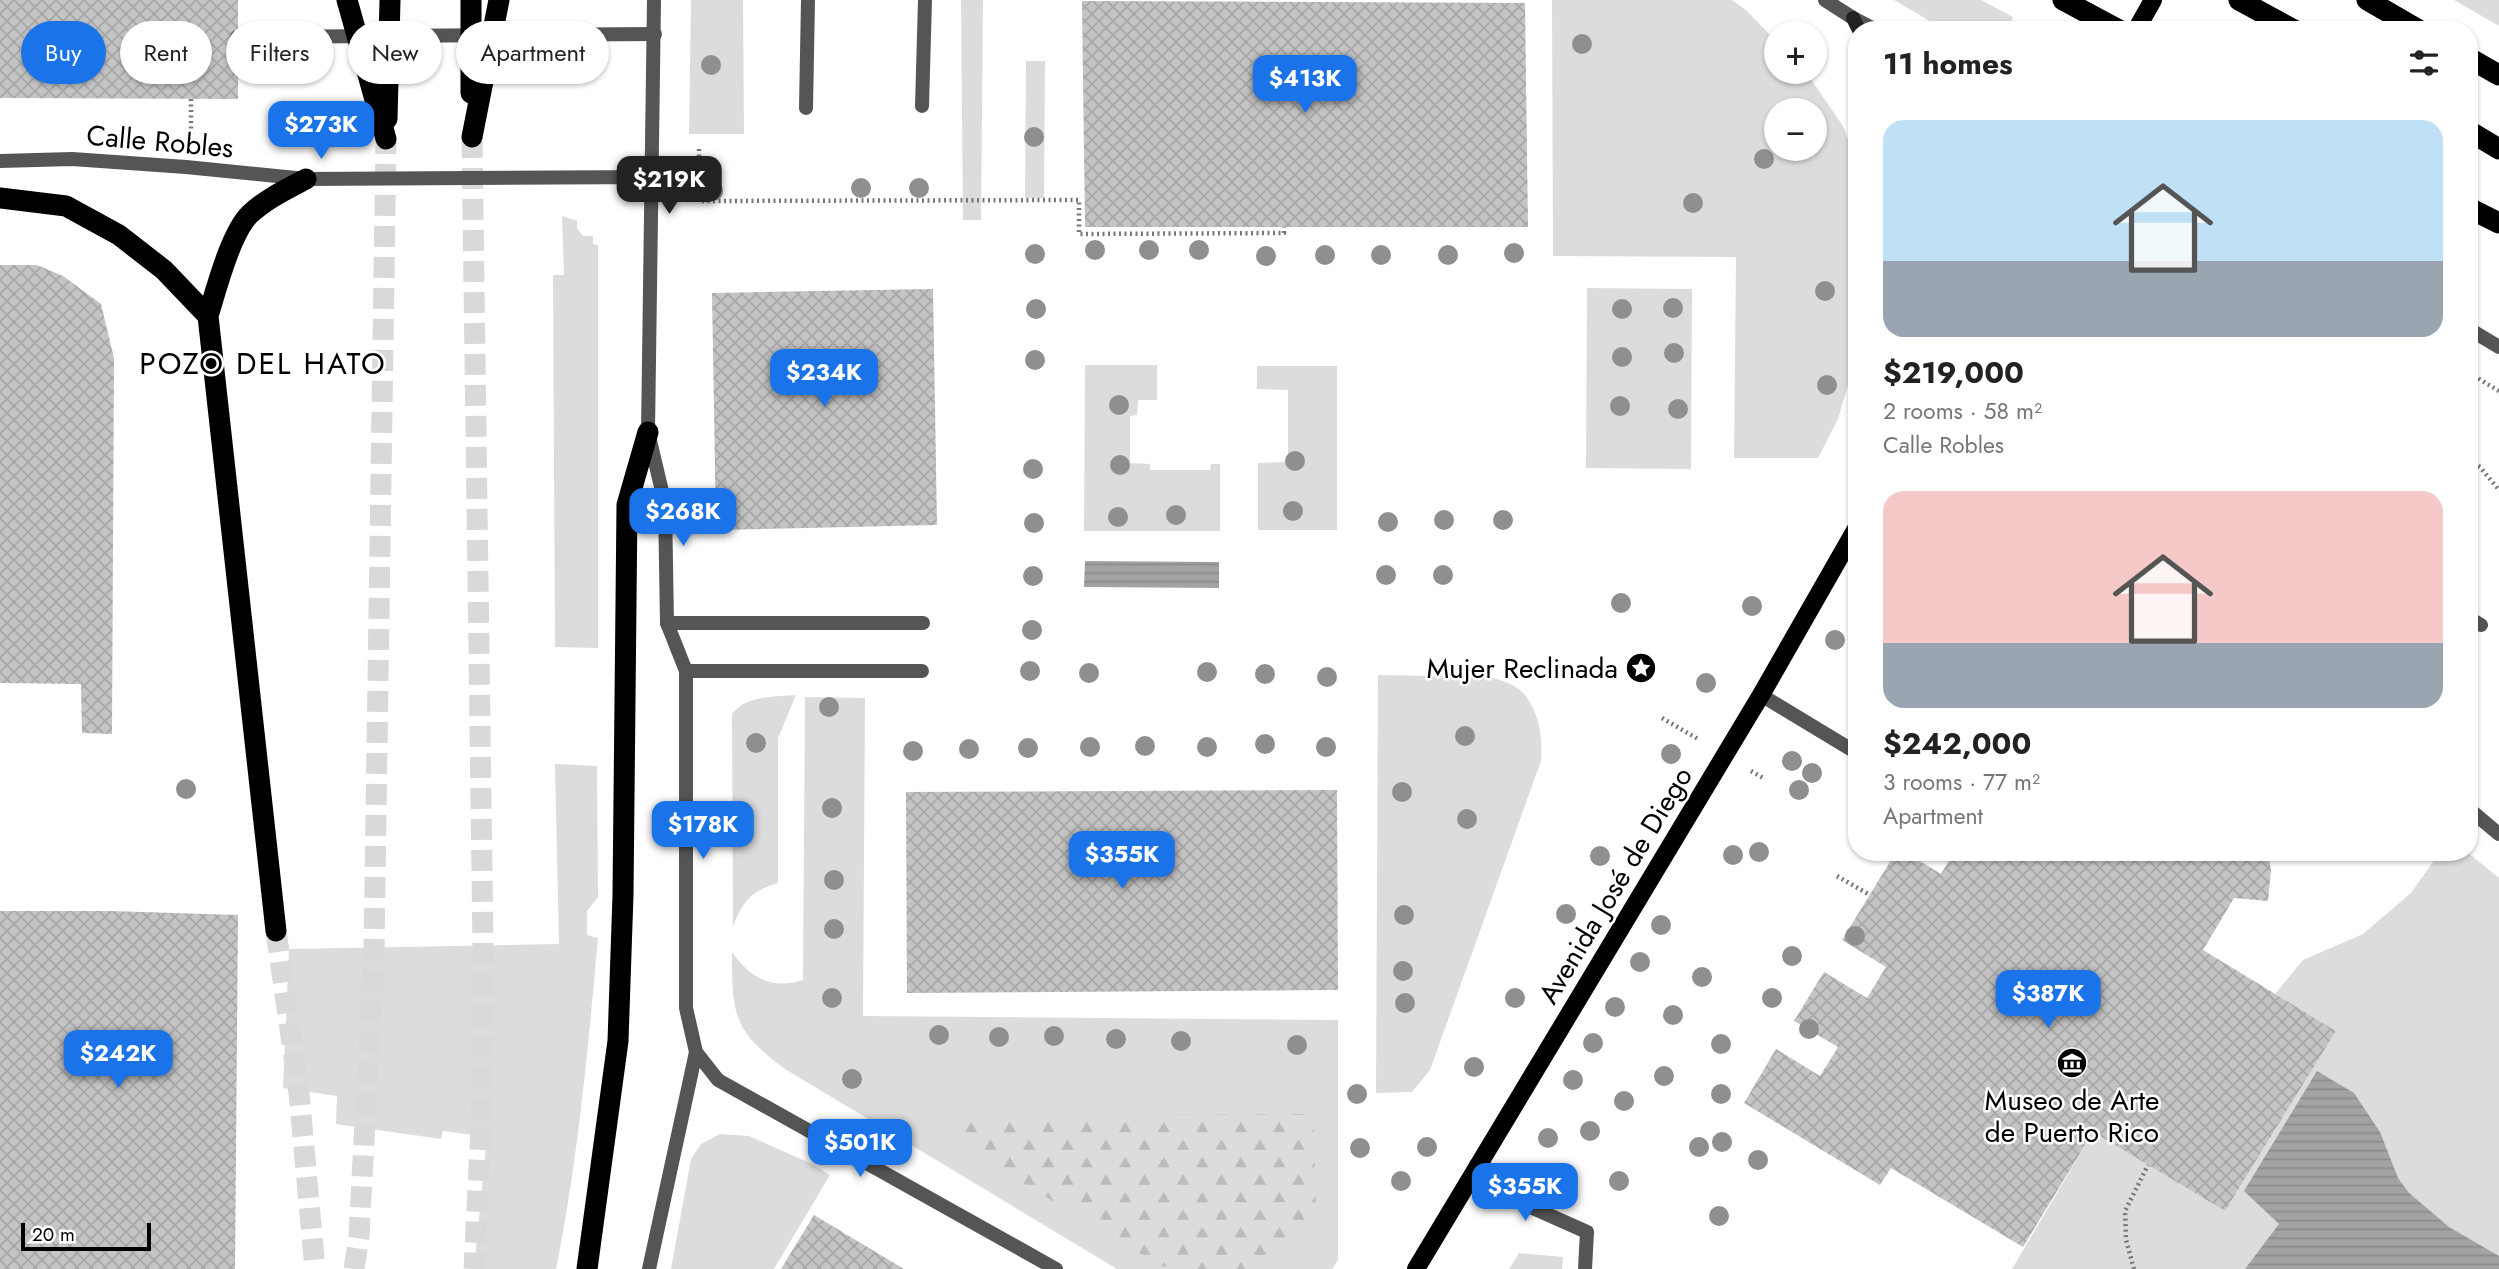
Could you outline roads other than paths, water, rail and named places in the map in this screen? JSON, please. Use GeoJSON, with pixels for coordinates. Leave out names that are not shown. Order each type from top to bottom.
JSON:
{"type":"FeatureCollection","features":[{"type":"Feature","properties":{"kind":"highway"},"geometry":{"type":"LineString","coordinates":[[346,0],[386,139],[390,0]]}},
{"type":"Feature","properties":{"kind":"highway"},"geometry":{"type":"LineString","coordinates":[[471,0],[472,137],[499,0]]}},
{"type":"Feature","properties":{"kind":"highway"},"geometry":{"type":"LineString","coordinates":[[2063,0],[2102,21]]}},
{"type":"Feature","properties":{"kind":"highway"},"geometry":{"type":"LineString","coordinates":[[2239,0],[2278,21]]}},
{"type":"Feature","properties":{"kind":"highway"},"geometry":{"type":"LineString","coordinates":[[2367,0],[2403,21]]}},
{"type":"Feature","properties":{"kind":"highway"},"geometry":{"type":"LineString","coordinates":[[2478,63],[2499,75]]}},
{"type":"Feature","properties":{"kind":"highway"},"geometry":{"type":"LineString","coordinates":[[2478,136],[2499,149]]}},
{"type":"Feature","properties":{"kind":"highway"},"geometry":{"type":"LineString","coordinates":[[276,931],[208,316],[226,259],[248,216],[270,198],[306,179]]}},
{"type":"Feature","properties":{"kind":"highway"},"geometry":{"type":"LineString","coordinates":[[0,198],[66,206],[98,223],[119,235],[164,270],[208,316]]}},
{"type":"Feature","properties":{"kind":"highway"},"geometry":{"type":"LineString","coordinates":[[2478,212],[2499,222]]}},
{"type":"Feature","properties":{"kind":"highway"},"geometry":{"type":"LineString","coordinates":[[587,1269],[618,1041],[624,895],[627,505],[648,432]]}},
{"type":"Feature","properties":{"kind":"main road"},"geometry":{"type":"LineString","coordinates":[[2141,21],[2153,0]]}},
{"type":"Feature","properties":{"kind":"main road","name":"Avenida José de Diego"},"geometry":{"type":"LineString","coordinates":[[1416,1269],[1476,1165],[1761,695],[1848,543]]}},
{"type":"Feature","properties":{"kind":"street"},"geometry":{"type":"LineString","coordinates":[[654,0],[648,432],[665,504],[667,622],[686,671],[686,1009],[696,1052],[718,1080],[1056,1269]]}},
{"type":"Feature","properties":{"kind":"street"},"geometry":{"type":"LineString","coordinates":[[806,108],[808,0]]}},
{"type":"Feature","properties":{"kind":"street"},"geometry":{"type":"LineString","coordinates":[[922,106],[925,0]]}},
{"type":"Feature","properties":{"kind":"street"},"geometry":{"type":"LineString","coordinates":[[1825,0],[1852,21]]}},
{"type":"Feature","properties":{"kind":"street"},"geometry":{"type":"LineString","coordinates":[[334,36],[655,34]]}},
{"type":"Feature","properties":{"kind":"street","name":"Calle Robles"},"geometry":{"type":"LineString","coordinates":[[0,161],[72,159],[306,179],[652,177]]}},
{"type":"Feature","properties":{"kind":"street"},"geometry":{"type":"LineString","coordinates":[[2478,334],[2499,347]]}},
{"type":"Feature","properties":{"kind":"street"},"geometry":{"type":"LineString","coordinates":[[667,622],[923,622]]}},
{"type":"Feature","properties":{"kind":"street"},"geometry":{"type":"LineString","coordinates":[[686,671],[922,671]]}},
{"type":"Feature","properties":{"kind":"street"},"geometry":{"type":"LineString","coordinates":[[1761,695],[1848,748]]}},
{"type":"Feature","properties":{"kind":"street"},"geometry":{"type":"LineString","coordinates":[[2478,816],[2499,834]]}},
{"type":"Feature","properties":{"kind":"street"},"geometry":{"type":"LineString","coordinates":[[649,1269],[696,1052]]}},
{"type":"Feature","properties":{"kind":"street"},"geometry":{"type":"LineString","coordinates":[[1476,1165],[1533,1208],[1587,1232],[1585,1269]]}},
{"type":"Feature","properties":{"kind":"tunnel"},"geometry":{"type":"LineString","coordinates":[[472,137],[483,948],[481,1127],[474,1269]]}},
{"type":"Feature","properties":{"kind":"tunnel"},"geometry":{"type":"LineString","coordinates":[[354,1269],[359,1237],[374,950],[386,139]]}},
{"type":"Feature","properties":{"kind":"tunnel"},"geometry":{"type":"LineString","coordinates":[[276,931],[299,1093],[315,1269]]}},
{"type":"Feature","properties":{"kind":"place","name":"Mujer Reclinada"},"geometry":{"type":"Point","coordinates":[1641,668]}},
{"type":"Feature","properties":{"kind":"place","name":"Museo de Arte de Puerto Rico"},"geometry":{"type":"Point","coordinates":[2072,1063]}},
{"type":"Feature","properties":{"kind":"district","name":"POZO DEL HATO"},"geometry":{"type":"Point","coordinates":[263,364]}}]}
